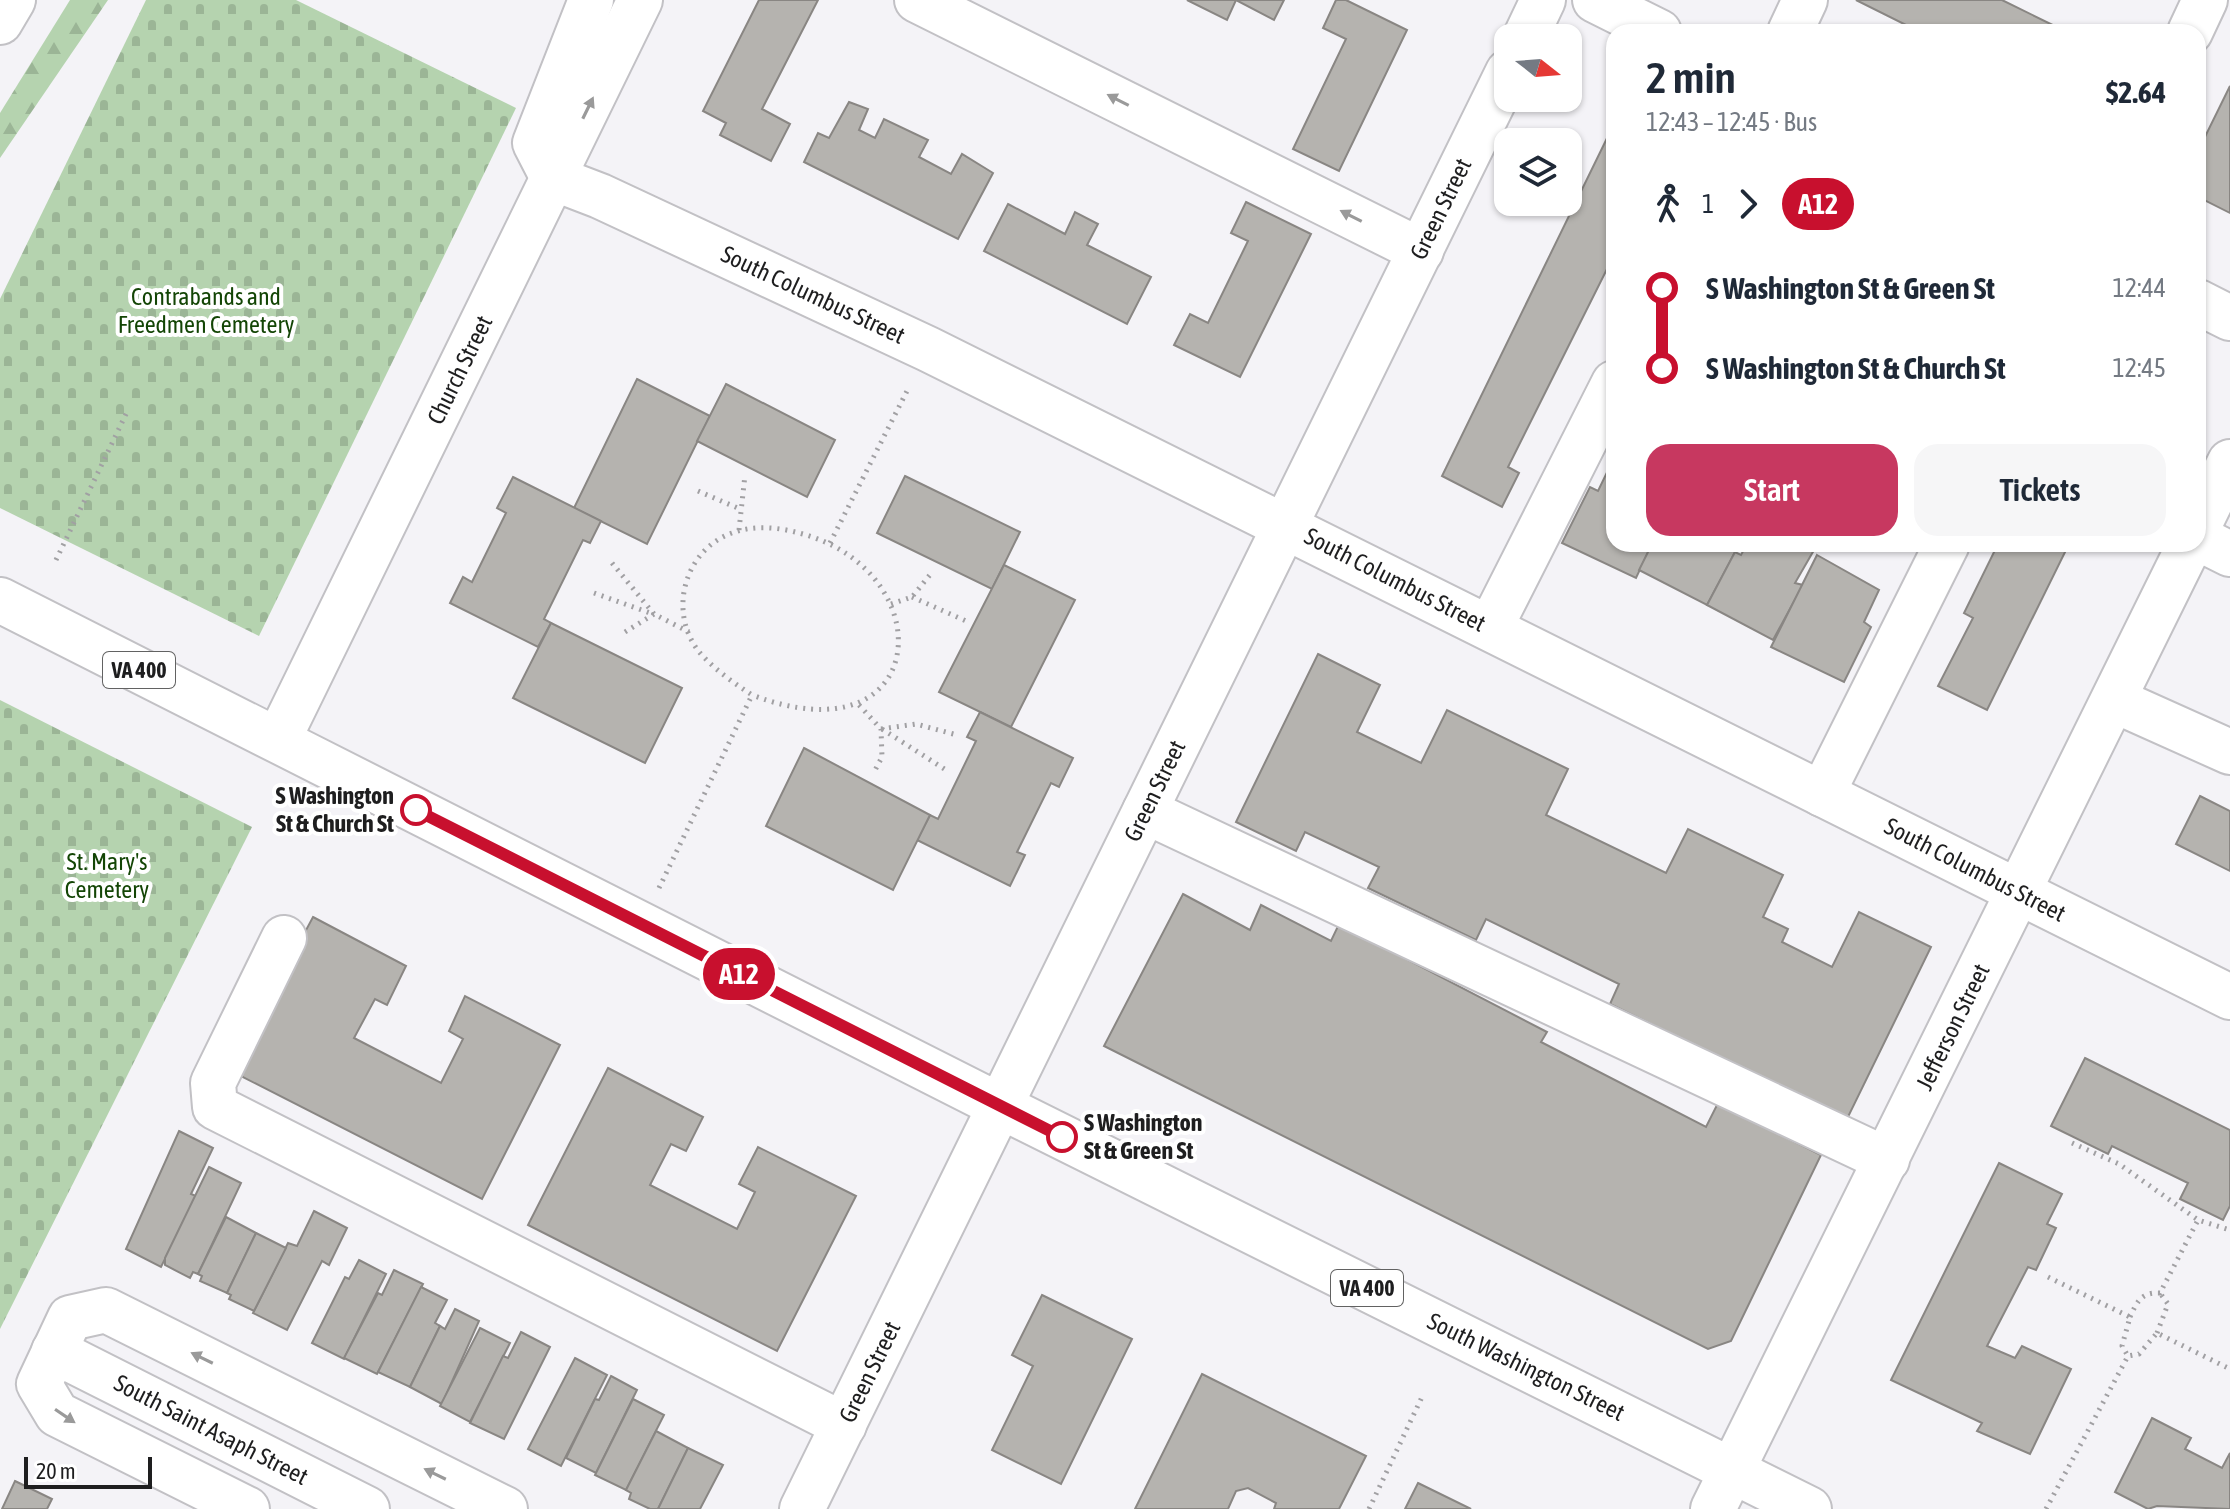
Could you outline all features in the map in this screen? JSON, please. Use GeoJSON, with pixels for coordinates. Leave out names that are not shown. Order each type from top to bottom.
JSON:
{"type":"FeatureCollection","features":[{"type":"Feature","properties":{"kind":"main road"},"geometry":{"type":"LineString","coordinates":[[0,22],[13,0]]}},
{"type":"Feature","properties":{"kind":"main road"},"geometry":{"type":"LineString","coordinates":[[553,178],[535,143],[591,0]]}},
{"type":"Feature","properties":{"kind":"main road","name":"Church Street"},"geometry":{"type":"LineString","coordinates":[[278,740],[640,0]]}},
{"type":"Feature","properties":{"kind":"main road"},"geometry":{"type":"LineString","coordinates":[[917,0],[1421,251]]}},
{"type":"Feature","properties":{"kind":"main road"},"geometry":{"type":"LineString","coordinates":[[1532,24],[1543,0]]}},
{"type":"Feature","properties":{"kind":"main road"},"geometry":{"type":"LineString","coordinates":[[1595,0],[1643,24]]}},
{"type":"Feature","properties":{"kind":"main road"},"geometry":{"type":"LineString","coordinates":[[1794,24],[1805,0]]}},
{"type":"Feature","properties":{"kind":"main road"},"geometry":{"type":"LineString","coordinates":[[2194,24],[2205,0]]}},
{"type":"Feature","properties":{"kind":"main road","name":"Green Street"},"geometry":{"type":"LineString","coordinates":[[802,1509],[1494,101]]}},
{"type":"Feature","properties":{"kind":"main road","name":"South Columbus Street"},"geometry":{"type":"LineString","coordinates":[[553,178],[600,196],[928,349],[2230,997]]}},
{"type":"Feature","properties":{"kind":"main road"},"geometry":{"type":"LineString","coordinates":[[2206,306],[2230,318]]}},
{"type":"Feature","properties":{"kind":"main road"},"geometry":{"type":"LineString","coordinates":[[1490,628],[1606,399]]}},
{"type":"Feature","properties":{"kind":"main road"},"geometry":{"type":"LineString","coordinates":[[2206,511],[2230,462]]}},
{"type":"Feature","properties":{"kind":"main road"},"geometry":{"type":"LineString","coordinates":[[2206,542],[2230,554]]}},
{"type":"Feature","properties":{"kind":"main road"},"geometry":{"type":"LineString","coordinates":[[1822,794],[1943,552]]}},
{"type":"Feature","properties":{"kind":"main road","name":"Jefferson Street"},"geometry":{"type":"LineString","coordinates":[[1723,1490],[2186,552]]}},
{"type":"Feature","properties":{"kind":"main road","name":"South Washington Street"},"geometry":{"type":"LineString","coordinates":[[0,600],[1000,1106],[1723,1490],[1809,1509]]}},
{"type":"Feature","properties":{"kind":"main road"},"geometry":{"type":"LineString","coordinates":[[2114,700],[2230,752]]}},
{"type":"Feature","properties":{"kind":"main road"},"geometry":{"type":"LineString","coordinates":[[1145,811],[1887,1160]]}},
{"type":"Feature","properties":{"kind":"main road"},"geometry":{"type":"LineString","coordinates":[[284,938],[213,1083],[215,1107],[844,1425]]}},
{"type":"Feature","properties":{"kind":"main road"},"geometry":{"type":"LineString","coordinates":[[247,1509],[57,1414],[39,1384],[70,1318],[106,1310],[505,1509]]}},
{"type":"Feature","properties":{"kind":"main road","name":"South Saint Asaph Street"},"geometry":{"type":"LineString","coordinates":[[54,1351],[367,1509]]}},
{"type":"Feature","properties":{"kind":"path"},"geometry":{"type":"LineString","coordinates":[[830,543],[928,349]]}},
{"type":"Feature","properties":{"kind":"path"},"geometry":{"type":"LineString","coordinates":[[56,560],[127,412]]}},
{"type":"Feature","properties":{"kind":"path"},"geometry":{"type":"LineString","coordinates":[[739,530],[745,475]]}},
{"type":"Feature","properties":{"kind":"path"},"geometry":{"type":"LineString","coordinates":[[698,491],[740,509]]}},
{"type":"Feature","properties":{"kind":"path"},"geometry":{"type":"LineString","coordinates":[[739,530],[791,531],[830,543],[856,560],[876,580],[891,604],[900,638],[895,665],[880,688],[859,705],[814,711],[785,708],[752,695],[729,680],[699,651],[684,621],[682,596],[688,573],[706,548],[718,538],[739,530]]}},
{"type":"Feature","properties":{"kind":"path"},"geometry":{"type":"LineString","coordinates":[[612,563],[654,614]]}},
{"type":"Feature","properties":{"kind":"path"},"geometry":{"type":"LineString","coordinates":[[891,604],[912,597],[933,571]]}},
{"type":"Feature","properties":{"kind":"path"},"geometry":{"type":"LineString","coordinates":[[594,593],[654,614],[690,632]]}},
{"type":"Feature","properties":{"kind":"path"},"geometry":{"type":"LineString","coordinates":[[912,597],[966,621]]}},
{"type":"Feature","properties":{"kind":"path"},"geometry":{"type":"LineString","coordinates":[[625,632],[654,614]]}},
{"type":"Feature","properties":{"kind":"path"},"geometry":{"type":"LineString","coordinates":[[642,925],[752,695]]}},
{"type":"Feature","properties":{"kind":"path"},"geometry":{"type":"LineString","coordinates":[[859,705],[881,729],[946,770]]}},
{"type":"Feature","properties":{"kind":"path"},"geometry":{"type":"LineString","coordinates":[[881,729],[916,724],[957,735]]}},
{"type":"Feature","properties":{"kind":"path"},"geometry":{"type":"LineString","coordinates":[[873,774],[882,757],[881,729]]}},
{"type":"Feature","properties":{"kind":"path"},"geometry":{"type":"LineString","coordinates":[[2072,1143],[2119,1164],[2198,1220],[2230,1230]]}},
{"type":"Feature","properties":{"kind":"path"},"geometry":{"type":"LineString","coordinates":[[2160,1293],[2198,1220]]}},
{"type":"Feature","properties":{"kind":"path"},"geometry":{"type":"LineString","coordinates":[[2048,1277],[2130,1317]]}},
{"type":"Feature","properties":{"kind":"path"},"geometry":{"type":"LineString","coordinates":[[2148,1292],[2160,1293],[2168,1304],[2157,1333],[2139,1354],[2128,1356],[2122,1346],[2138,1300],[2148,1292]]}},
{"type":"Feature","properties":{"kind":"path"},"geometry":{"type":"LineString","coordinates":[[2157,1333],[2230,1369]]}},
{"type":"Feature","properties":{"kind":"path"},"geometry":{"type":"LineString","coordinates":[[2046,1509],[2128,1356]]}},
{"type":"Feature","properties":{"kind":"path"},"geometry":{"type":"LineString","coordinates":[[1369,1509],[1422,1397]]}},
{"type":"Feature","properties":{"kind":"green space"},"geometry":{"type":"Polygon","coordinates":[[[70,0],[108,0],[0,158],[0,113],[70,0]]]}},
{"type":"Feature","properties":{"kind":"green space","name":"Contrabands and Freedmen Cemetery"},"geometry":{"type":"Polygon","coordinates":[[[146,0],[296,0],[516,108],[259,636],[0,508],[0,299],[146,0]]]}},
{"type":"Feature","properties":{"kind":"green space","name":"St. Mary's Cemetery"},"geometry":{"type":"Polygon","coordinates":[[[0,700],[252,827],[0,1329],[0,700]]]}},
{"type":"Feature","properties":{"kind":"building"},"geometry":{"type":"Polygon","coordinates":[[[759,0],[818,0],[762,109],[790,124],[771,161],[720,135],[726,123],[703,111],[759,0]]]}},
{"type":"Feature","properties":{"kind":"building"},"geometry":{"type":"Polygon","coordinates":[[[1187,0],[1236,0],[1227,20],[1187,0]]]}},
{"type":"Feature","properties":{"kind":"building"},"geometry":{"type":"Polygon","coordinates":[[[1236,0],[1284,0],[1274,20],[1236,0]]]}},
{"type":"Feature","properties":{"kind":"building"},"geometry":{"type":"Polygon","coordinates":[[[1336,0],[1346,0],[1407,30],[1339,171],[1293,149],[1346,39],[1323,28],[1336,0]]]}},
{"type":"Feature","properties":{"kind":"building"},"geometry":{"type":"Polygon","coordinates":[[[1856,0],[2002,0],[2051,24],[1904,24],[1856,0]]]}},
{"type":"Feature","properties":{"kind":"building"},"geometry":{"type":"Polygon","coordinates":[[[2230,86],[2230,213],[2206,201],[2206,135],[2230,86]]]}},
{"type":"Feature","properties":{"kind":"building"},"geometry":{"type":"Polygon","coordinates":[[[849,102],[868,109],[859,130],[875,138],[884,119],[928,140],[919,157],[951,174],[962,154],[993,173],[958,239],[804,162],[818,133],[829,138],[849,102]]]}},
{"type":"Feature","properties":{"kind":"building"},"geometry":{"type":"Polygon","coordinates":[[[1606,140],[1606,271],[1508,467],[1519,473],[1502,507],[1442,476],[1569,216],[1582,216],[1582,189],[1606,140]]]}},
{"type":"Feature","properties":{"kind":"building"},"geometry":{"type":"Polygon","coordinates":[[[1246,202],[1311,234],[1240,377],[1174,345],[1190,314],[1208,323],[1248,241],[1231,233],[1246,202]]]}},
{"type":"Feature","properties":{"kind":"building"},"geometry":{"type":"Polygon","coordinates":[[[1008,204],[1065,234],[1075,212],[1098,224],[1087,245],[1151,277],[1127,324],[984,251],[1008,204]]]}},
{"type":"Feature","properties":{"kind":"building"},"geometry":{"type":"Polygon","coordinates":[[[637,379],[710,416],[647,544],[574,508],[637,379]]]}},
{"type":"Feature","properties":{"kind":"building"},"geometry":{"type":"Polygon","coordinates":[[[726,384],[835,440],[807,497],[697,441],[726,384]]]}},
{"type":"Feature","properties":{"kind":"building"},"geometry":{"type":"Polygon","coordinates":[[[1606,474],[1606,552],[1648,552],[1636,578],[1562,543],[1590,487],[1598,491],[1606,474]]]}},
{"type":"Feature","properties":{"kind":"building"},"geometry":{"type":"Polygon","coordinates":[[[905,476],[1020,532],[992,589],[877,533],[905,476]]]}},
{"type":"Feature","properties":{"kind":"building"},"geometry":{"type":"Polygon","coordinates":[[[513,477],[601,521],[590,543],[583,540],[544,619],[551,623],[538,647],[450,603],[463,577],[472,582],[506,513],[497,508],[513,477]]]}},
{"type":"Feature","properties":{"kind":"building"},"geometry":{"type":"Polygon","coordinates":[[[1648,552],[1735,552],[1707,605],[1639,570],[1648,552]]]}},
{"type":"Feature","properties":{"kind":"building"},"geometry":{"type":"Polygon","coordinates":[[[1735,552],[1741,555],[1743,552],[1813,552],[1795,583],[1803,585],[1773,640],[1707,605],[1735,552]]]}},
{"type":"Feature","properties":{"kind":"building"},"geometry":{"type":"Polygon","coordinates":[[[1994,552],[2065,552],[1987,710],[1938,686],[1973,618],[1964,613],[1994,552]]]}},
{"type":"Feature","properties":{"kind":"building"},"geometry":{"type":"Polygon","coordinates":[[[1817,555],[1879,590],[1864,622],[1871,627],[1844,682],[1771,647],[1817,555]]]}},
{"type":"Feature","properties":{"kind":"building"},"geometry":{"type":"Polygon","coordinates":[[[1004,565],[1075,600],[1011,727],[939,692],[1004,565]]]}},
{"type":"Feature","properties":{"kind":"building"},"geometry":{"type":"Polygon","coordinates":[[[551,623],[682,688],[645,763],[513,698],[551,623]]]}},
{"type":"Feature","properties":{"kind":"building"},"geometry":{"type":"Polygon","coordinates":[[[1318,654],[1380,685],[1357,732],[1421,763],[1447,710],[1568,769],[1546,815],[1666,873],[1688,829],[1783,875],[1763,917],[1788,929],[1782,942],[1832,967],[1859,912],[1931,947],[1847,1119],[1610,1004],[1619,984],[1486,919],[1476,940],[1368,888],[1379,867],[1305,832],[1296,851],[1236,822],[1318,654]]]}},
{"type":"Feature","properties":{"kind":"building"},"geometry":{"type":"Polygon","coordinates":[[[980,712],[1073,758],[1059,787],[1051,783],[1017,852],[1025,855],[1010,886],[917,840],[930,815],[938,819],[976,741],[967,737],[980,712]]]}},
{"type":"Feature","properties":{"kind":"building"},"geometry":{"type":"Polygon","coordinates":[[[804,748],[930,815],[893,890],[766,826],[804,748]]]}},
{"type":"Feature","properties":{"kind":"building"},"geometry":{"type":"Polygon","coordinates":[[[2200,796],[2230,811],[2230,871],[2176,844],[2200,796]]]}},
{"type":"Feature","properties":{"kind":"building"},"geometry":{"type":"Polygon","coordinates":[[[1183,894],[1250,930],[1261,905],[1331,941],[1339,924],[1547,1032],[1541,1042],[1706,1127],[1718,1103],[1821,1155],[1731,1341],[1708,1349],[1104,1046],[1183,894]]]}},
{"type":"Feature","properties":{"kind":"building"},"geometry":{"type":"Polygon","coordinates":[[[313,917],[406,966],[387,1005],[375,999],[354,1038],[441,1083],[463,1039],[449,1031],[465,996],[560,1045],[482,1199],[231,1071],[313,917]]]}},
{"type":"Feature","properties":{"kind":"building"},"geometry":{"type":"Polygon","coordinates":[[[2085,1058],[2230,1130],[2230,1206],[2223,1220],[2180,1199],[2188,1183],[2112,1146],[2108,1154],[2051,1126],[2085,1058]]]}},
{"type":"Feature","properties":{"kind":"building"},"geometry":{"type":"Polygon","coordinates":[[[608,1068],[703,1117],[686,1151],[671,1144],[650,1185],[737,1229],[755,1192],[739,1184],[758,1147],[856,1196],[777,1351],[528,1225],[608,1068]]]}},
{"type":"Feature","properties":{"kind":"building"},"geometry":{"type":"Polygon","coordinates":[[[179,1131],[213,1148],[191,1194],[196,1196],[161,1267],[126,1249],[179,1131]]]}},
{"type":"Feature","properties":{"kind":"building"},"geometry":{"type":"Polygon","coordinates":[[[1999,1163],[2062,1194],[2047,1224],[2056,1228],[2036,1270],[2028,1267],[1987,1346],[2015,1358],[2022,1346],[2071,1369],[2030,1454],[1977,1431],[1982,1423],[1891,1380],[1999,1163]]]}},
{"type":"Feature","properties":{"kind":"building"},"geometry":{"type":"Polygon","coordinates":[[[209,1167],[241,1183],[198,1274],[193,1272],[190,1278],[165,1265],[165,1258],[209,1167]]]}},
{"type":"Feature","properties":{"kind":"building"},"geometry":{"type":"Polygon","coordinates":[[[314,1211],[347,1228],[329,1265],[322,1261],[287,1330],[253,1313],[288,1243],[297,1246],[314,1211]]]}},
{"type":"Feature","properties":{"kind":"building"},"geometry":{"type":"Polygon","coordinates":[[[226,1217],[256,1233],[227,1293],[200,1281],[202,1276],[198,1274],[226,1217]]]}},
{"type":"Feature","properties":{"kind":"building"},"geometry":{"type":"Polygon","coordinates":[[[256,1233],[286,1248],[254,1311],[229,1299],[231,1295],[227,1293],[256,1233]]]}},
{"type":"Feature","properties":{"kind":"building"},"geometry":{"type":"Polygon","coordinates":[[[359,1260],[386,1274],[344,1359],[312,1343],[345,1277],[349,1279],[359,1260]]]}},
{"type":"Feature","properties":{"kind":"building"},"geometry":{"type":"Polygon","coordinates":[[[394,1270],[423,1284],[377,1374],[344,1358],[378,1293],[382,1295],[394,1270]]]}},
{"type":"Feature","properties":{"kind":"building"},"geometry":{"type":"Polygon","coordinates":[[[421,1287],[447,1300],[435,1323],[440,1326],[410,1387],[378,1372],[421,1287]]]}},
{"type":"Feature","properties":{"kind":"building"},"geometry":{"type":"Polygon","coordinates":[[[1042,1295],[1132,1339],[1061,1484],[992,1450],[1033,1366],[1012,1355],[1042,1295]]]}},
{"type":"Feature","properties":{"kind":"building"},"geometry":{"type":"Polygon","coordinates":[[[455,1309],[479,1321],[442,1404],[410,1387],[440,1326],[445,1329],[455,1309]]]}},
{"type":"Feature","properties":{"kind":"building"},"geometry":{"type":"Polygon","coordinates":[[[480,1328],[510,1343],[470,1422],[440,1406],[480,1328]]]}},
{"type":"Feature","properties":{"kind":"building"},"geometry":{"type":"Polygon","coordinates":[[[521,1332],[550,1347],[504,1439],[470,1423],[503,1356],[508,1358],[521,1332]]]}},
{"type":"Feature","properties":{"kind":"building"},"geometry":{"type":"Polygon","coordinates":[[[575,1358],[607,1375],[561,1466],[528,1449],[575,1358]]]}},
{"type":"Feature","properties":{"kind":"building"},"geometry":{"type":"Polygon","coordinates":[[[1202,1374],[1366,1456],[1339,1509],[1274,1509],[1276,1503],[1248,1488],[1236,1491],[1228,1509],[1135,1509],[1202,1374]]]}},
{"type":"Feature","properties":{"kind":"building"},"geometry":{"type":"Polygon","coordinates":[[[611,1376],[637,1390],[596,1473],[566,1458],[595,1399],[599,1400],[611,1376]]]}},
{"type":"Feature","properties":{"kind":"building"},"geometry":{"type":"Polygon","coordinates":[[[633,1399],[664,1415],[626,1490],[595,1475],[633,1399]]]}},
{"type":"Feature","properties":{"kind":"building"},"geometry":{"type":"Polygon","coordinates":[[[2152,1418],[2191,1438],[2185,1449],[2222,1468],[2230,1453],[2230,1509],[2157,1506],[2148,1509],[2115,1492],[2152,1418]]]}},
{"type":"Feature","properties":{"kind":"building"},"geometry":{"type":"Polygon","coordinates":[[[656,1431],[688,1448],[658,1509],[650,1509],[629,1499],[631,1493],[626,1490],[656,1431]]]}},
{"type":"Feature","properties":{"kind":"building"},"geometry":{"type":"Polygon","coordinates":[[[688,1448],[723,1465],[700,1509],[658,1509],[688,1448]]]}},
{"type":"Feature","properties":{"kind":"building"},"geometry":{"type":"Polygon","coordinates":[[[15,1481],[52,1499],[47,1509],[2,1509],[15,1481]]]}},
{"type":"Feature","properties":{"kind":"building"},"geometry":{"type":"Polygon","coordinates":[[[1418,1483],[1471,1509],[1405,1509],[1418,1483]]]}},
{"type":"Feature","properties":{"kind":"bus line","name":"A12"},"geometry":{"type":"LineString","coordinates":[[416,810],[1062,1137]]}},
{"type":"Feature","properties":{"kind":"place","name":"S Washington St & Church St"},"geometry":{"type":"Point","coordinates":[416,810]}},
{"type":"Feature","properties":{"kind":"place","name":"S Washington St & Green St"},"geometry":{"type":"Point","coordinates":[1062,1137]}}]}
